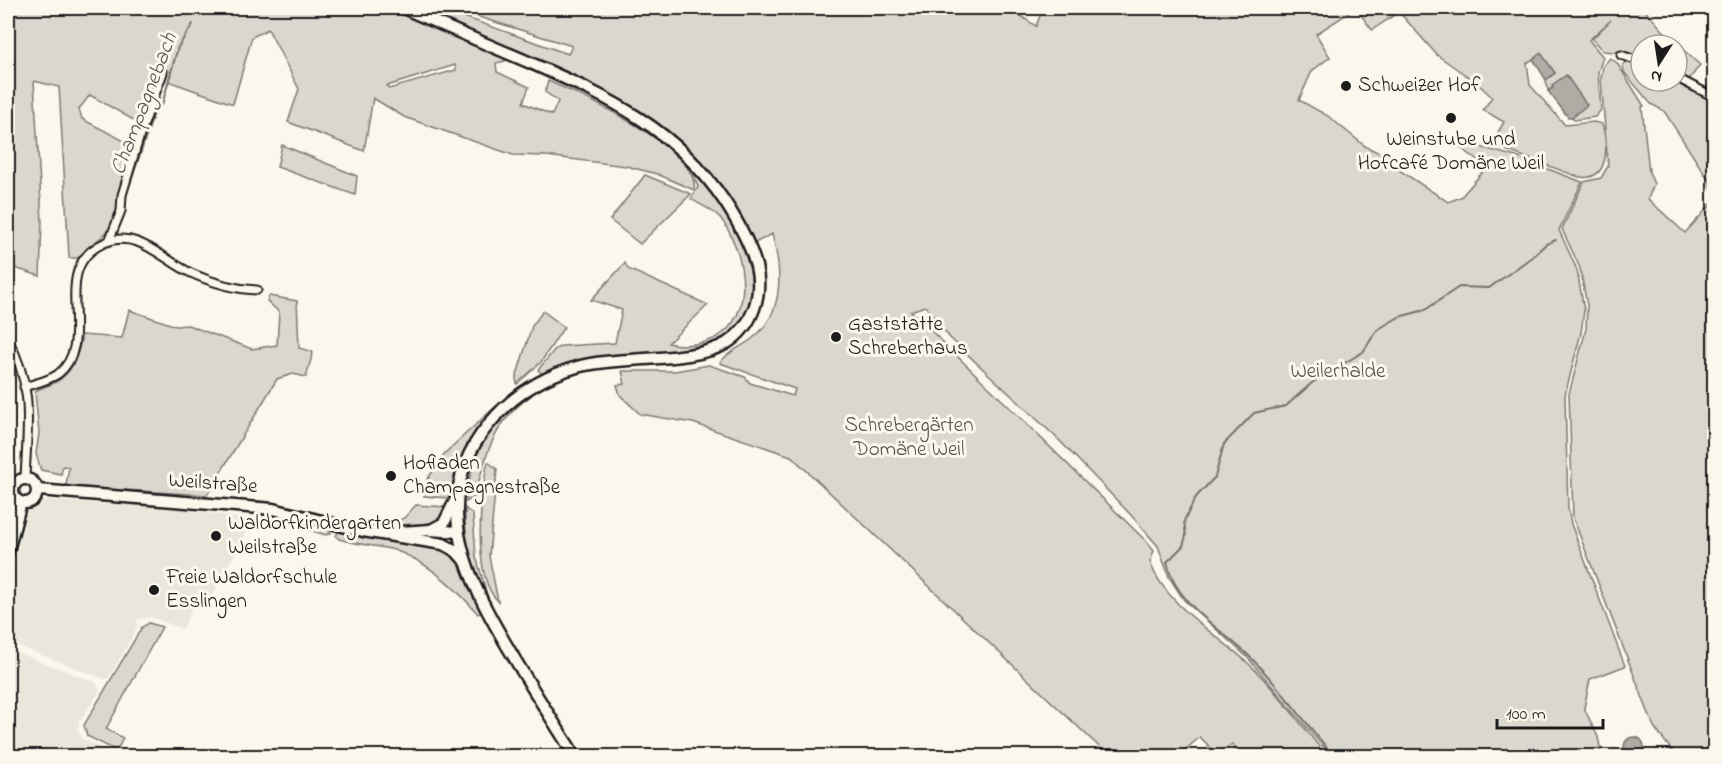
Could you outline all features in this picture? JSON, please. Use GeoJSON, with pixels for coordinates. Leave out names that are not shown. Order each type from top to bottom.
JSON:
{"type":"FeatureCollection","features":[{"type":"Feature","properties":{"kind":"main road"},"geometry":{"type":"LineString","coordinates":[[403,8],[597,93],[635,113],[659,131],[692,161],[720,194],[748,243],[758,276],[758,295],[749,319],[738,333],[718,347],[692,354],[628,358],[588,364],[549,377],[521,393],[499,413],[476,442],[465,466],[452,516],[442,525],[430,530]]}},
{"type":"Feature","properties":{"kind":"main road"},"geometry":{"type":"LineString","coordinates":[[25,478],[34,482],[38,490],[32,501],[21,502],[15,498],[11,487],[25,478]]}},
{"type":"Feature","properties":{"kind":"main road","name":"Weilstraße"},"geometry":{"type":"LineString","coordinates":[[38,490],[266,508],[382,534],[432,542],[452,548],[465,560]]}},
{"type":"Feature","properties":{"kind":"main road"},"geometry":{"type":"LineString","coordinates":[[8,551],[21,502]]}},
{"type":"Feature","properties":{"kind":"main road"},"geometry":{"type":"LineString","coordinates":[[452,516],[465,560],[492,620],[575,756]]}},
{"type":"Feature","properties":{"kind":"main road","name":"Weilstraße"},"geometry":{"type":"LineString","coordinates":[[382,534],[430,530],[458,532]]}},
{"type":"Feature","properties":{"kind":"main road"},"geometry":{"type":"LineString","coordinates":[[432,542],[458,532]]}},
{"type":"Feature","properties":{"kind":"street"},"geometry":{"type":"LineString","coordinates":[[1621,55],[1629,58]]}},
{"type":"Feature","properties":{"kind":"street"},"geometry":{"type":"LineString","coordinates":[[109,241],[121,211],[122,195],[141,132],[163,73]]}},
{"type":"Feature","properties":{"kind":"street"},"geometry":{"type":"LineString","coordinates":[[1689,84],[1714,97]]}},
{"type":"Feature","properties":{"kind":"street"},"geometry":{"type":"LineString","coordinates":[[24,387],[53,377],[66,366],[76,330],[74,288],[78,270],[89,252],[109,241],[124,239],[138,242],[201,277],[234,288],[257,290]]}},
{"type":"Feature","properties":{"kind":"street"},"geometry":{"type":"LineString","coordinates":[[8,339],[24,387],[30,430],[25,478]]}},
{"type":"Feature","properties":{"kind":"shaded area"},"geometry":{"type":"Polygon","coordinates":[[[1541,53],[1555,73],[1546,80],[1533,59],[1541,53]]]}},
{"type":"Feature","properties":{"kind":"shaded area"},"geometry":{"type":"Polygon","coordinates":[[[1566,75],[1587,105],[1572,117],[1568,117],[1548,91],[1553,88],[1552,85],[1566,75]]]}},
{"type":"Feature","properties":{"kind":"shaded area","name":"Freie Waldorfschule Esslingen"},"geometry":{"type":"Polygon","coordinates":[[[48,500],[183,509],[248,519],[250,526],[211,597],[205,595],[201,605],[194,603],[183,629],[151,617],[136,620],[138,625],[133,635],[109,678],[104,679],[8,642],[8,590],[27,512],[39,502],[48,500]]]}},
{"type":"Feature","properties":{"kind":"shaded area"},"geometry":{"type":"Polygon","coordinates":[[[8,649],[96,683],[100,691],[79,722],[78,731],[83,739],[119,756],[8,756],[8,649]]]}},
{"type":"Feature","properties":{"kind":"shaded area"},"geometry":{"type":"Polygon","coordinates":[[[1630,737],[1638,737],[1644,743],[1644,751],[1638,757],[1630,757],[1624,751],[1624,743],[1630,737]]]}},
{"type":"Feature","properties":{"kind":"green space"},"geometry":{"type":"Polygon","coordinates":[[[8,8],[373,8],[384,14],[388,8],[394,8],[506,56],[505,61],[496,63],[497,72],[529,87],[523,103],[552,115],[558,101],[545,92],[548,81],[610,110],[635,125],[659,141],[678,158],[691,174],[694,190],[657,174],[626,166],[546,156],[513,155],[404,117],[373,98],[364,151],[288,122],[299,89],[268,29],[252,37],[233,104],[168,81],[171,72],[162,69],[142,125],[90,95],[79,109],[82,119],[136,147],[117,201],[117,212],[109,230],[78,258],[69,258],[59,87],[34,81],[42,221],[40,276],[8,266],[8,8]],[[455,65],[387,86],[389,89],[456,70],[455,65]]]}},
{"type":"Feature","properties":{"kind":"green space"},"geometry":{"type":"Polygon","coordinates":[[[412,8],[439,8],[568,54],[572,46],[450,8],[1009,8],[1036,26],[1043,8],[1356,8],[1316,34],[1330,57],[1312,71],[1299,100],[1328,116],[1365,146],[1392,159],[1399,170],[1448,202],[1461,197],[1487,167],[1457,145],[1460,141],[1516,157],[1582,182],[1559,230],[1577,270],[1584,310],[1581,333],[1565,395],[1568,508],[1571,524],[1625,666],[1590,679],[1584,708],[1598,737],[1602,756],[1331,756],[1248,658],[1184,600],[1169,577],[1158,546],[1130,514],[1059,440],[950,338],[925,306],[911,311],[1145,540],[1154,551],[1150,562],[1167,592],[1193,618],[1260,675],[1327,756],[1241,756],[1232,744],[1217,754],[1200,737],[1178,756],[1109,756],[791,456],[693,423],[640,414],[620,395],[617,385],[625,384],[622,371],[675,371],[709,365],[745,377],[750,383],[793,396],[795,389],[720,363],[722,359],[753,338],[771,316],[776,303],[779,276],[772,234],[753,244],[668,134],[646,116],[599,89],[412,8]]]}},
{"type":"Feature","properties":{"kind":"green space"},"geometry":{"type":"Polygon","coordinates":[[[1356,8],[1624,8],[1621,12],[1626,8],[1643,8],[1665,33],[1629,33],[1629,55],[1603,51],[1592,39],[1611,20],[1589,40],[1603,57],[1598,72],[1601,110],[1595,117],[1574,120],[1572,117],[1577,114],[1553,87],[1548,91],[1546,80],[1555,73],[1541,54],[1527,63],[1530,85],[1565,125],[1594,122],[1602,124],[1606,151],[1601,168],[1597,174],[1579,177],[1497,147],[1498,141],[1494,139],[1504,122],[1483,110],[1492,97],[1477,83],[1437,55],[1399,12],[1372,30],[1356,8]]]}},
{"type":"Feature","properties":{"kind":"green space"},"geometry":{"type":"Polygon","coordinates":[[[1689,55],[1700,65],[1689,80],[1689,55]]]}},
{"type":"Feature","properties":{"kind":"green space"},"geometry":{"type":"Polygon","coordinates":[[[1610,58],[1617,63],[1629,82],[1629,93],[1636,93],[1644,106],[1642,107],[1649,172],[1654,184],[1648,199],[1685,233],[1714,201],[1714,756],[1676,756],[1654,727],[1573,518],[1569,394],[1586,329],[1587,305],[1580,268],[1562,229],[1584,182],[1601,178],[1608,166],[1601,79],[1603,66],[1610,58]]]}},
{"type":"Feature","properties":{"kind":"green space"},"geometry":{"type":"Polygon","coordinates":[[[1629,60],[1629,78],[1624,72],[1623,65],[1629,60]]]}},
{"type":"Feature","properties":{"kind":"green space"},"geometry":{"type":"Polygon","coordinates":[[[1689,87],[1714,100],[1714,194],[1708,179],[1664,111],[1651,104],[1642,93],[1689,93],[1689,87]]]}},
{"type":"Feature","properties":{"kind":"green space"},"geometry":{"type":"Polygon","coordinates":[[[282,145],[357,176],[355,195],[277,167],[282,145]]]}},
{"type":"Feature","properties":{"kind":"green space"},"geometry":{"type":"Polygon","coordinates":[[[695,170],[726,211],[740,236],[749,262],[753,287],[749,311],[736,331],[700,349],[617,356],[544,376],[538,370],[555,349],[562,346],[615,343],[622,310],[591,300],[625,263],[628,269],[708,305],[668,343],[687,345],[705,342],[722,334],[734,322],[743,289],[742,270],[731,235],[722,220],[712,211],[691,199],[698,187],[692,172],[695,170]]]}},
{"type":"Feature","properties":{"kind":"green space"},"geometry":{"type":"Polygon","coordinates":[[[645,175],[691,194],[640,244],[610,220],[645,175]]]}},
{"type":"Feature","properties":{"kind":"green space"},"geometry":{"type":"Polygon","coordinates":[[[269,296],[297,301],[299,348],[313,352],[306,377],[293,374],[277,379],[207,495],[74,487],[66,485],[69,467],[63,466],[61,474],[41,470],[36,454],[39,433],[35,392],[59,380],[70,370],[82,335],[122,338],[129,310],[176,326],[188,325],[252,349],[277,345],[279,312],[267,301],[269,296]]]}},
{"type":"Feature","properties":{"kind":"green space"},"geometry":{"type":"Polygon","coordinates":[[[543,311],[564,327],[541,362],[517,384],[516,378],[532,326],[543,311]]]}},
{"type":"Feature","properties":{"kind":"green space"},"geometry":{"type":"Polygon","coordinates":[[[529,392],[531,396],[508,416],[493,440],[487,453],[475,497],[466,502],[473,467],[484,440],[503,417],[529,392]]]}},
{"type":"Feature","properties":{"kind":"green space"},"geometry":{"type":"Polygon","coordinates":[[[496,406],[498,408],[467,446],[448,498],[424,496],[423,486],[445,453],[496,406]]]}},
{"type":"Feature","properties":{"kind":"green space"},"geometry":{"type":"Polygon","coordinates":[[[488,462],[497,469],[489,556],[498,601],[490,590],[484,574],[481,555],[481,514],[488,462]]]}},
{"type":"Feature","properties":{"kind":"green space"},"geometry":{"type":"Polygon","coordinates":[[[416,505],[447,507],[439,522],[423,528],[386,529],[339,521],[395,522],[404,518],[416,505]]]}},
{"type":"Feature","properties":{"kind":"green space"},"geometry":{"type":"Polygon","coordinates":[[[465,508],[473,515],[476,556],[490,605],[478,582],[470,558],[465,508]]]}},
{"type":"Feature","properties":{"kind":"green space"},"geometry":{"type":"Polygon","coordinates":[[[263,512],[328,527],[331,533],[326,535],[264,517],[263,512]]]}},
{"type":"Feature","properties":{"kind":"green space"},"geometry":{"type":"Polygon","coordinates":[[[339,530],[385,540],[439,547],[455,556],[481,612],[478,614],[450,585],[418,561],[394,550],[339,539],[336,536],[339,530]]]}},
{"type":"Feature","properties":{"kind":"green space"},"geometry":{"type":"Polygon","coordinates":[[[149,623],[162,627],[106,729],[123,738],[118,748],[113,749],[87,736],[84,725],[142,627],[149,623]]]}},
{"type":"Feature","properties":{"kind":"waterway","name":"Champagnebach"},"geometry":{"type":"LineString","coordinates":[[198,16],[205,8]]}},
{"type":"Feature","properties":{"kind":"waterway","name":"Champagnebach"},"geometry":{"type":"LineString","coordinates":[[126,196],[155,110],[162,105],[178,47],[193,24]]}},
{"type":"Feature","properties":{"kind":"waterway"},"geometry":{"type":"LineString","coordinates":[[1334,756],[1254,661],[1203,617],[1180,592],[1167,562],[1183,546],[1186,536],[1184,521],[1196,497],[1215,477],[1224,444],[1254,413],[1286,406],[1313,382],[1363,352],[1377,330],[1399,317],[1425,310],[1459,287],[1489,288],[1546,244],[1556,240]]}},
{"type":"Feature","properties":{"kind":"place","name":"Schweizer Hof"},"geometry":{"type":"Point","coordinates":[1346,86]}},
{"type":"Feature","properties":{"kind":"place","name":"Weinstube und Hofcafé Domäne Weil"},"geometry":{"type":"Point","coordinates":[1451,118]}},
{"type":"Feature","properties":{"kind":"place","name":"Gaststatte Schreberhaus"},"geometry":{"type":"Point","coordinates":[836,337]}},
{"type":"Feature","properties":{"kind":"place","name":"Hofladen Champagnestraße"},"geometry":{"type":"Point","coordinates":[391,476]}},
{"type":"Feature","properties":{"kind":"place","name":"Waldorfkindergarten Weilstraße"},"geometry":{"type":"Point","coordinates":[216,536]}},
{"type":"Feature","properties":{"kind":"place","name":"Freie Waldorfschule Esslingen"},"geometry":{"type":"Point","coordinates":[154,590]}},
{"type":"Feature","properties":{"kind":"park label","name":"Weilerhalde"},"geometry":{"type":"Point","coordinates":[1338,372]}},
{"type":"Feature","properties":{"kind":"park label","name":"Schrebergärten Domäne Weil"},"geometry":{"type":"Point","coordinates":[909,438]}}]}
